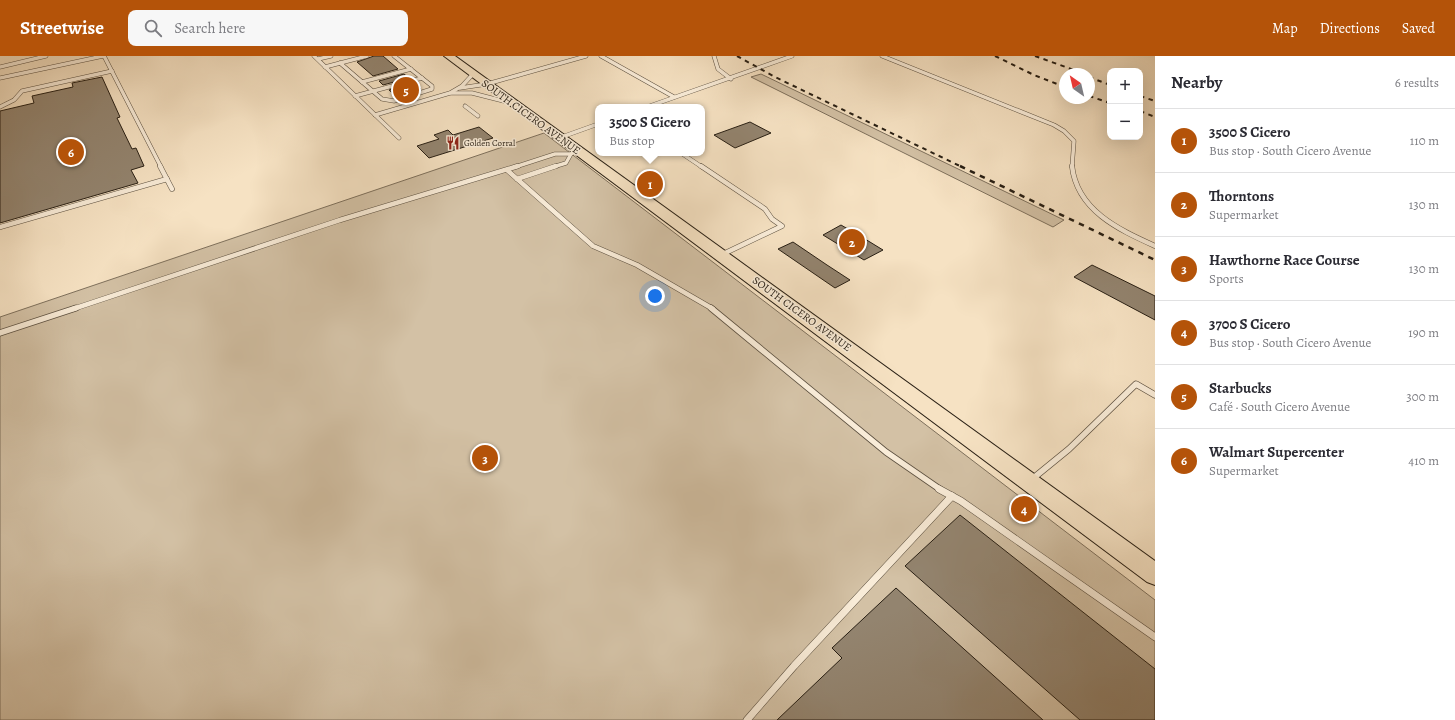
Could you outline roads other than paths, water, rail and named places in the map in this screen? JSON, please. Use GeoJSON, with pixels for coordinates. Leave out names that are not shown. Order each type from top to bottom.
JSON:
{"type":"FeatureCollection","features":[{"type":"Feature","properties":{"kind":"main road","name":"SOUTH CICERO AVENUE"},"geometry":{"type":"LineString","coordinates":[[449,56],[559,138],[574,153],[721,255],[1155,574]]}},
{"type":"Feature","properties":{"kind":"lane"},"geometry":{"type":"LineString","coordinates":[[0,67],[46,56]]}},
{"type":"Feature","properties":{"kind":"lane"},"geometry":{"type":"LineString","coordinates":[[0,78],[104,56],[172,189]]}},
{"type":"Feature","properties":{"kind":"lane"},"geometry":{"type":"LineString","coordinates":[[314,56],[399,138]]}},
{"type":"Feature","properties":{"kind":"lane"},"geometry":{"type":"LineString","coordinates":[[318,59],[331,56]]}},
{"type":"Feature","properties":{"kind":"lane"},"geometry":{"type":"LineString","coordinates":[[325,66],[367,56]]}},
{"type":"Feature","properties":{"kind":"lane"},"geometry":{"type":"LineString","coordinates":[[340,63],[382,99],[388,101],[394,101],[432,89],[432,86],[394,56]]}},
{"type":"Feature","properties":{"kind":"lane"},"geometry":{"type":"LineString","coordinates":[[375,115],[450,93],[460,88],[487,84],[586,56]]}},
{"type":"Feature","properties":{"kind":"lane"},"geometry":{"type":"LineString","coordinates":[[601,56],[674,97]]}},
{"type":"Feature","properties":{"kind":"lane"},"geometry":{"type":"LineString","coordinates":[[714,56],[718,69],[731,79]]}},
{"type":"Feature","properties":{"kind":"lane"},"geometry":{"type":"LineString","coordinates":[[655,104],[731,79],[792,56]]}},
{"type":"Feature","properties":{"kind":"lane"},"geometry":{"type":"LineString","coordinates":[[882,56],[1054,126],[1072,136],[1075,141],[1073,173],[1078,185],[1092,208],[1101,217],[1117,228],[1155,246]]}},
{"type":"Feature","properties":{"kind":"lane"},"geometry":{"type":"LineString","coordinates":[[362,82],[411,69]]}},
{"type":"Feature","properties":{"kind":"lane"},"geometry":{"type":"LineString","coordinates":[[0,107],[14,100],[22,91],[112,71]]}},
{"type":"Feature","properties":{"kind":"lane"},"geometry":{"type":"LineString","coordinates":[[460,88],[473,74]]}},
{"type":"Feature","properties":{"kind":"lane"},"geometry":{"type":"LineString","coordinates":[[355,96],[422,78]]}},
{"type":"Feature","properties":{"kind":"lane"},"geometry":{"type":"LineString","coordinates":[[450,93],[472,93],[513,104]]}},
{"type":"Feature","properties":{"kind":"lane"},"geometry":{"type":"LineString","coordinates":[[465,106],[478,116]]}},
{"type":"Feature","properties":{"kind":"lane"},"geometry":{"type":"LineString","coordinates":[[559,138],[595,125]]}},
{"type":"Feature","properties":{"kind":"lane"},"geometry":{"type":"LineString","coordinates":[[0,332],[304,231],[507,170],[555,154],[574,153]]}},
{"type":"Feature","properties":{"kind":"lane"},"geometry":{"type":"LineString","coordinates":[[517,179],[566,163],[574,153]]}},
{"type":"Feature","properties":{"kind":"lane"},"geometry":{"type":"LineString","coordinates":[[685,156],[765,209],[772,218],[782,226],[721,255]]}},
{"type":"Feature","properties":{"kind":"lane"},"geometry":{"type":"LineString","coordinates":[[507,170],[592,246],[636,265],[708,305],[886,452],[1155,637]]}},
{"type":"Feature","properties":{"kind":"lane"},"geometry":{"type":"LineString","coordinates":[[0,227],[167,179]]}},
{"type":"Feature","properties":{"kind":"lane"},"geometry":{"type":"LineString","coordinates":[[1029,481],[1069,449],[1136,384],[1155,395]]}},
{"type":"Feature","properties":{"kind":"lane"},"geometry":{"type":"LineString","coordinates":[[747,720],[794,666],[952,496]]}},
{"type":"Feature","properties":{"kind":"railway"},"geometry":{"type":"LineString","coordinates":[[737,56],[775,77],[962,167]]}},
{"type":"Feature","properties":{"kind":"railway"},"geometry":{"type":"LineString","coordinates":[[995,56],[1034,75],[1059,85]]}},
{"type":"Feature","properties":{"kind":"railway"},"geometry":{"type":"LineString","coordinates":[[1035,56],[1068,68]]}},
{"type":"Feature","properties":{"kind":"railway"},"geometry":{"type":"LineString","coordinates":[[1095,79],[1107,84]]}},
{"type":"Feature","properties":{"kind":"railway"},"geometry":{"type":"LineString","coordinates":[[1143,97],[1155,101]]}},
{"type":"Feature","properties":{"kind":"railway"},"geometry":{"type":"LineString","coordinates":[[1095,98],[1107,102]]}},
{"type":"Feature","properties":{"kind":"railway"},"geometry":{"type":"LineString","coordinates":[[1143,112],[1155,117]]}},
{"type":"Feature","properties":{"kind":"railway"},"geometry":{"type":"LineString","coordinates":[[960,166],[1155,260]]}},
{"type":"Feature","properties":{"kind":"place","name":"Starbucks"},"geometry":{"type":"Point","coordinates":[406,90]}},
{"type":"Feature","properties":{"kind":"place","name":"Golden Corral"},"geometry":{"type":"Point","coordinates":[453,143]}},
{"type":"Feature","properties":{"kind":"place","name":"Walmart Supercenter"},"geometry":{"type":"Point","coordinates":[71,152]}},
{"type":"Feature","properties":{"kind":"place","name":"3500 S Cicero"},"geometry":{"type":"Point","coordinates":[650,184]}},
{"type":"Feature","properties":{"kind":"place","name":"Thorntons"},"geometry":{"type":"Point","coordinates":[852,242]}},
{"type":"Feature","properties":{"kind":"place","name":"Hawthorne Race Course"},"geometry":{"type":"Point","coordinates":[485,458]}},
{"type":"Feature","properties":{"kind":"place","name":"3700 S Cicero"},"geometry":{"type":"Point","coordinates":[1024,509]}}]}
